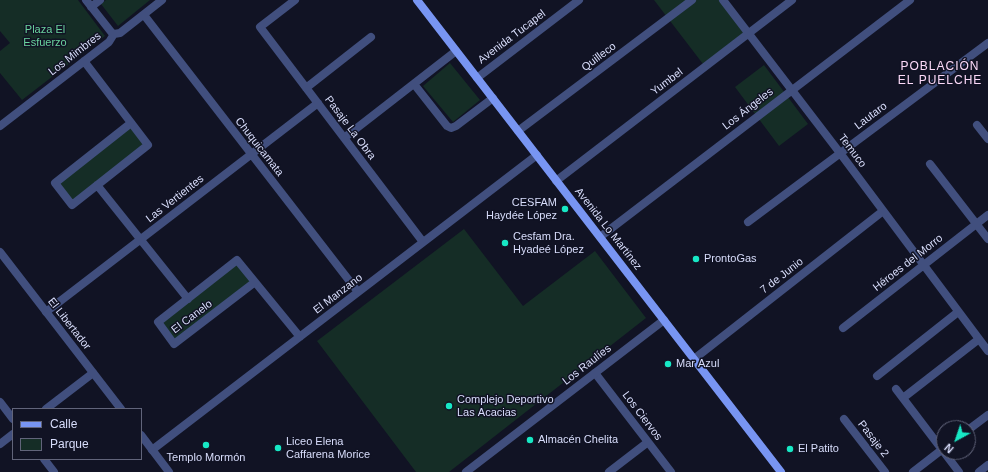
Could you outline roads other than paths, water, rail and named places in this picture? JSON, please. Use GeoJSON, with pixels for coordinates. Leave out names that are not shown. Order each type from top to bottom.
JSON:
{"type":"FeatureCollection","features":[{"type":"Feature","properties":{"kind":"main road","name":"Avenida Lo Martínez"},"geometry":{"type":"LineString","coordinates":[[417,0],[781,472]]}},
{"type":"Feature","properties":{"kind":"street"},"geometry":{"type":"LineString","coordinates":[[86,0],[114,34]]}},
{"type":"Feature","properties":{"kind":"street"},"geometry":{"type":"LineString","coordinates":[[91,7],[100,0]]}},
{"type":"Feature","properties":{"kind":"street","name":"Los Mimbres"},"geometry":{"type":"LineString","coordinates":[[0,126],[109,42],[114,34],[120,33],[162,0]]}},
{"type":"Feature","properties":{"kind":"street","name":"Pasaje La Obra"},"geometry":{"type":"LineString","coordinates":[[295,0],[260,27],[423,242]]}},
{"type":"Feature","properties":{"kind":"street","name":"Avenida Tucapel"},"geometry":{"type":"LineString","coordinates":[[477,78],[580,0]]}},
{"type":"Feature","properties":{"kind":"street","name":"Quilleco"},"geometry":{"type":"LineString","coordinates":[[518,131],[692,0]]}},
{"type":"Feature","properties":{"kind":"street","name":"Temuco"},"geometry":{"type":"LineString","coordinates":[[723,0],[988,351]]}},
{"type":"Feature","properties":{"kind":"street","name":"Yumbel"},"geometry":{"type":"LineString","coordinates":[[556,181],[792,0]]}},
{"type":"Feature","properties":{"kind":"street","name":"Los Ángeles"},"geometry":{"type":"LineString","coordinates":[[600,237],[910,0]]}},
{"type":"Feature","properties":{"kind":"street","name":"Chuquicamata"},"geometry":{"type":"LineString","coordinates":[[144,15],[358,292]]}},
{"type":"Feature","properties":{"kind":"street"},"geometry":{"type":"LineString","coordinates":[[306,88],[371,37]]}},
{"type":"Feature","properties":{"kind":"street","name":"Lautaro"},"geometry":{"type":"LineString","coordinates":[[748,222],[988,43]]}},
{"type":"Feature","properties":{"kind":"street"},"geometry":{"type":"LineString","coordinates":[[344,138],[456,51]]}},
{"type":"Feature","properties":{"kind":"street"},"geometry":{"type":"LineString","coordinates":[[84,61],[148,145],[72,205],[55,183],[131,123]]}},
{"type":"Feature","properties":{"kind":"street"},"geometry":{"type":"LineString","coordinates":[[414,84],[447,126],[451,128],[456,126],[493,98]]}},
{"type":"Feature","properties":{"kind":"street","name":"Las Vertientes"},"geometry":{"type":"LineString","coordinates":[[46,312],[318,103]]}},
{"type":"Feature","properties":{"kind":"street"},"geometry":{"type":"LineString","coordinates":[[977,125],[988,139]]}},
{"type":"Feature","properties":{"kind":"street","name":"El Manzano"},"geometry":{"type":"LineString","coordinates":[[152,450],[536,155]]}},
{"type":"Feature","properties":{"kind":"street"},"geometry":{"type":"LineString","coordinates":[[930,164],[988,239]]}},
{"type":"Feature","properties":{"kind":"street","name":"El Canelo"},"geometry":{"type":"LineString","coordinates":[[97,185],[188,299]]}},
{"type":"Feature","properties":{"kind":"street","name":"7 de Junio"},"geometry":{"type":"LineString","coordinates":[[694,359],[883,211]]}},
{"type":"Feature","properties":{"kind":"street","name":"Héroes del Morro"},"geometry":{"type":"LineString","coordinates":[[843,328],[988,215]]}},
{"type":"Feature","properties":{"kind":"street","name":"El Libertador"},"geometry":{"type":"LineString","coordinates":[[0,252],[120,408]]}},
{"type":"Feature","properties":{"kind":"street","name":"El Canelo"},"geometry":{"type":"LineString","coordinates":[[255,282],[174,344],[158,322],[237,260],[255,282],[300,337]]}},
{"type":"Feature","properties":{"kind":"street"},"geometry":{"type":"LineString","coordinates":[[877,376],[960,314]]}},
{"type":"Feature","properties":{"kind":"street","name":"Los Raulíes"},"geometry":{"type":"LineString","coordinates":[[466,472],[664,320]]}},
{"type":"Feature","properties":{"kind":"street"},"geometry":{"type":"LineString","coordinates":[[903,398],[979,339]]}},
{"type":"Feature","properties":{"kind":"street"},"geometry":{"type":"LineString","coordinates":[[47,408],[93,373]]}},
{"type":"Feature","properties":{"kind":"street","name":"Los Ciervos"},"geometry":{"type":"LineString","coordinates":[[595,373],[671,472]]}},
{"type":"Feature","properties":{"kind":"street"},"geometry":{"type":"LineString","coordinates":[[896,389],[936,440]]}},
{"type":"Feature","properties":{"kind":"street"},"geometry":{"type":"LineString","coordinates":[[0,402],[12,418]]}},
{"type":"Feature","properties":{"kind":"street"},"geometry":{"type":"LineString","coordinates":[[976,424],[988,414]]}},
{"type":"Feature","properties":{"kind":"street","name":"Pasaje 2"},"geometry":{"type":"LineString","coordinates":[[844,420],[885,472]]}},
{"type":"Feature","properties":{"kind":"street"},"geometry":{"type":"LineString","coordinates":[[0,444],[12,435]]}},
{"type":"Feature","properties":{"kind":"street"},"geometry":{"type":"LineString","coordinates":[[142,436],[169,472]]}},
{"type":"Feature","properties":{"kind":"street"},"geometry":{"type":"LineString","coordinates":[[609,472],[648,442]]}},
{"type":"Feature","properties":{"kind":"street"},"geometry":{"type":"LineString","coordinates":[[913,472],[936,454]]}},
{"type":"Feature","properties":{"kind":"street"},"geometry":{"type":"LineString","coordinates":[[45,460],[54,472]]}},
{"type":"Feature","properties":{"kind":"street"},"geometry":{"type":"LineString","coordinates":[[951,460],[959,472]]}},
{"type":"Feature","properties":{"kind":"street"},"geometry":{"type":"LineString","coordinates":[[979,472],[988,465]]}},
{"type":"Feature","properties":{"kind":"place","name":"CESFAM Haydée López"},"geometry":{"type":"Point","coordinates":[565,209]}},
{"type":"Feature","properties":{"kind":"place","name":"Cesfam Dra. Hyadeé López"},"geometry":{"type":"Point","coordinates":[505,243]}},
{"type":"Feature","properties":{"kind":"place","name":"ProntoGas"},"geometry":{"type":"Point","coordinates":[696,259]}},
{"type":"Feature","properties":{"kind":"place","name":"Mar Azul"},"geometry":{"type":"Point","coordinates":[668,364]}},
{"type":"Feature","properties":{"kind":"place","name":"Complejo Deportivo Las Acacias"},"geometry":{"type":"Point","coordinates":[449,406]}},
{"type":"Feature","properties":{"kind":"place","name":"Almacén Chelita"},"geometry":{"type":"Point","coordinates":[530,440]}},
{"type":"Feature","properties":{"kind":"place","name":"Templo Mormón"},"geometry":{"type":"Point","coordinates":[206,445]}},
{"type":"Feature","properties":{"kind":"place","name":"Liceo Elena Caffarena Morice"},"geometry":{"type":"Point","coordinates":[278,448]}},
{"type":"Feature","properties":{"kind":"place","name":"El Patito"},"geometry":{"type":"Point","coordinates":[790,449]}},
{"type":"Feature","properties":{"kind":"district","name":"POBLACIÓN EL PUELCHE"},"geometry":{"type":"Point","coordinates":[940,74]}},
{"type":"Feature","properties":{"kind":"park label","name":"Plaza El Esfuerzo"},"geometry":{"type":"Point","coordinates":[45,36]}}]}
